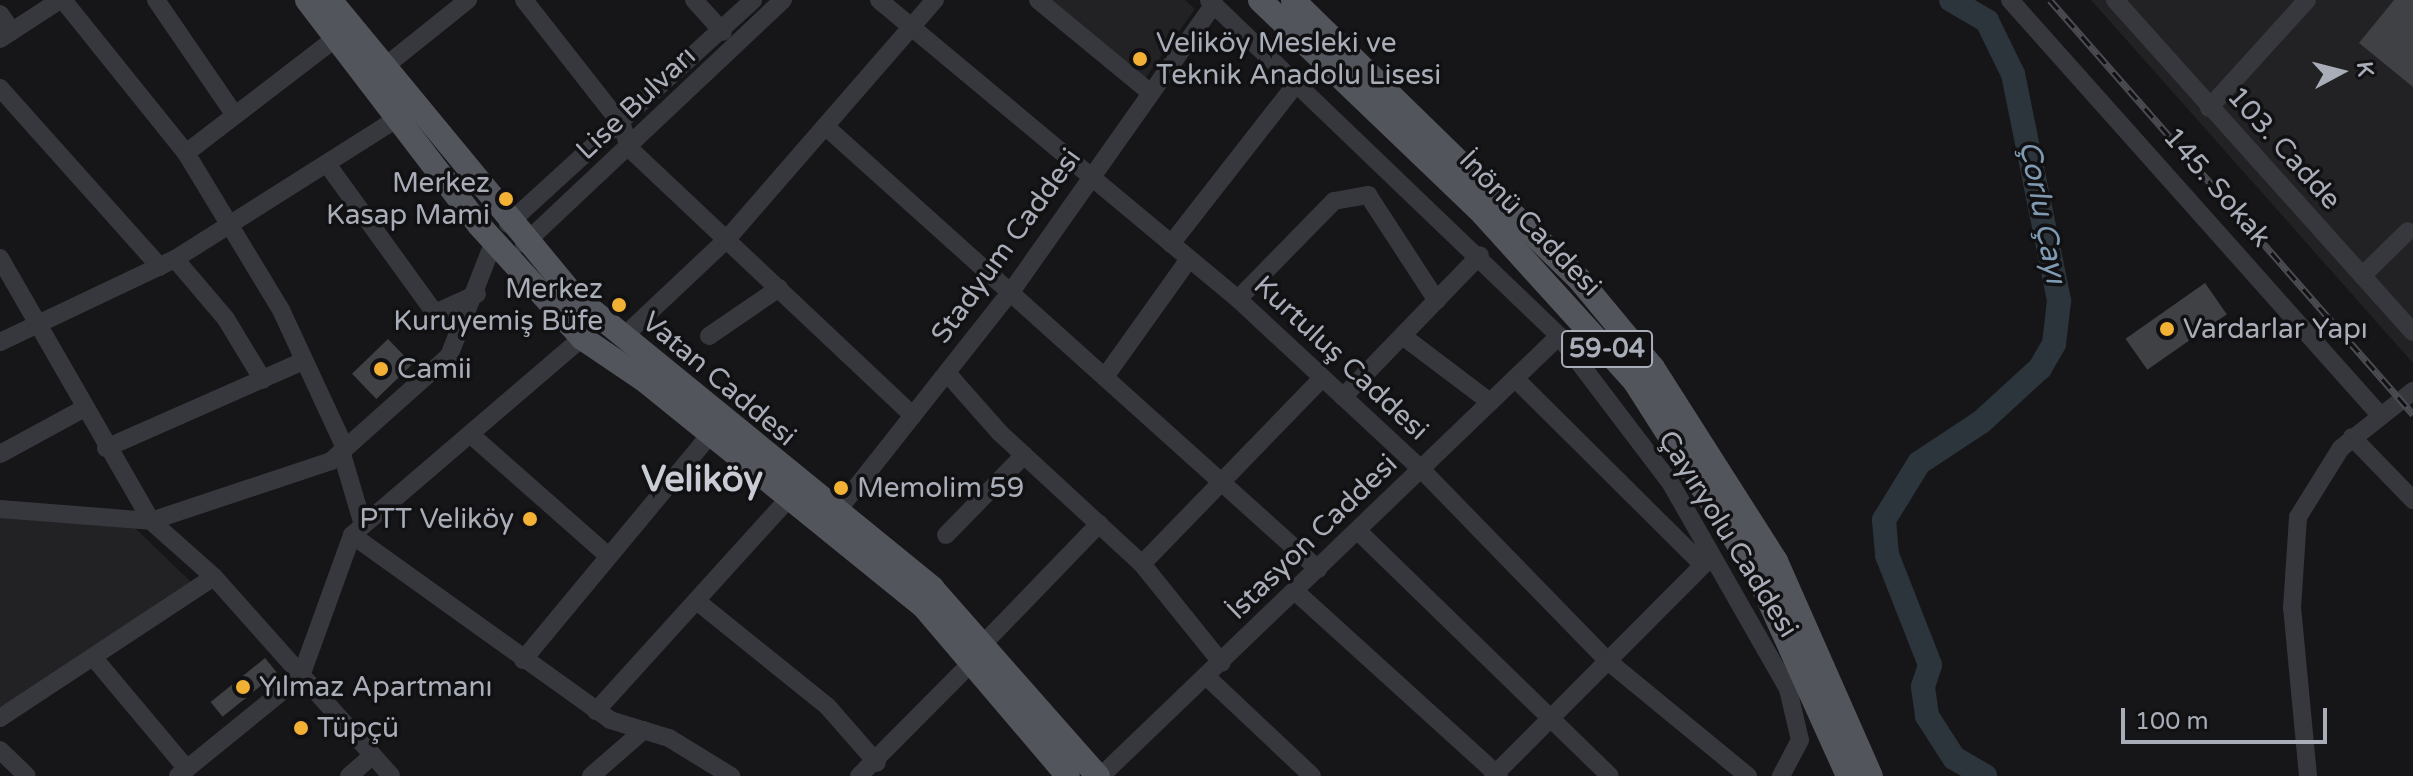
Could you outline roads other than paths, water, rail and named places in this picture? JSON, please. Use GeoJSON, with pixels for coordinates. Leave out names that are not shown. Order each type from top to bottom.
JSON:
{"type":"FeatureCollection","features":[{"type":"Feature","properties":{"kind":"main road","name":"Vatan Caddesi"},"geometry":{"type":"LineString","coordinates":[[307,0],[332,41],[395,120],[501,232],[524,244],[622,338],[835,514],[932,588],[980,650],[1056,772]]}},
{"type":"Feature","properties":{"kind":"main road","name":"Vatan Caddesi"},"geometry":{"type":"LineString","coordinates":[[330,0],[582,338],[710,435],[787,500],[980,650],[1100,776]]}},
{"type":"Feature","properties":{"kind":"main road","name":"İnönü Caddesi"},"geometry":{"type":"LineString","coordinates":[[1260,0],[1482,213],[1635,382],[1756,572],[1848,776]]}},
{"type":"Feature","properties":{"kind":"main road","name":"59-04"},"geometry":{"type":"LineString","coordinates":[[1293,0],[1508,207],[1653,368],[1776,561],[1871,776]]}},
{"type":"Feature","properties":{"kind":"street"},"geometry":{"type":"LineString","coordinates":[[0,14],[6,35],[61,0],[186,153],[231,228],[303,361],[343,451],[357,530],[523,660],[596,711],[644,730],[731,776]]}},
{"type":"Feature","properties":{"kind":"street"},"geometry":{"type":"LineString","coordinates":[[156,0],[234,114]]}},
{"type":"Feature","properties":{"kind":"street"},"geometry":{"type":"LineString","coordinates":[[383,68],[468,0]]}},
{"type":"Feature","properties":{"kind":"street"},"geometry":{"type":"LineString","coordinates":[[524,0],[622,125],[629,148],[913,416]]}},
{"type":"Feature","properties":{"kind":"street"},"geometry":{"type":"LineString","coordinates":[[694,0],[723,32],[744,40]]}},
{"type":"Feature","properties":{"kind":"street","name":"Lise Bulvarı"},"geometry":{"type":"LineString","coordinates":[[501,232],[622,125],[723,32],[753,0]]}},
{"type":"Feature","properties":{"kind":"street","name":"Lise Bulvarı"},"geometry":{"type":"LineString","coordinates":[[524,244],[783,0]]}},
{"type":"Feature","properties":{"kind":"street","name":"Kurtuluş Caddesi"},"geometry":{"type":"LineString","coordinates":[[879,0],[1238,299],[1421,469],[1609,662],[1748,776]]}},
{"type":"Feature","properties":{"kind":"street"},"geometry":{"type":"LineString","coordinates":[[622,338],[727,239],[935,0]]}},
{"type":"Feature","properties":{"kind":"street"},"geometry":{"type":"LineString","coordinates":[[1038,0],[1151,93]]}},
{"type":"Feature","properties":{"kind":"street","name":"145. Sokak"},"geometry":{"type":"LineString","coordinates":[[2010,0],[2379,414]]}},
{"type":"Feature","properties":{"kind":"street","name":"103. Cadde"},"geometry":{"type":"LineString","coordinates":[[2115,0],[2413,332]]}},
{"type":"Feature","properties":{"kind":"street"},"geometry":{"type":"LineString","coordinates":[[2209,108],[2307,0]]}},
{"type":"Feature","properties":{"kind":"street","name":"Stadyum Caddesi"},"geometry":{"type":"LineString","coordinates":[[835,514],[1013,289],[1211,2]]}},
{"type":"Feature","properties":{"kind":"street","name":"Çayıryolu Caddesi"},"geometry":{"type":"LineString","coordinates":[[1211,2],[1480,255],[1559,336],[1670,482],[1723,570],[1788,689],[1800,740],[1781,776]]}},
{"type":"Feature","properties":{"kind":"street"},"geometry":{"type":"LineString","coordinates":[[186,153],[332,41]]}},
{"type":"Feature","properties":{"kind":"street"},"geometry":{"type":"LineString","coordinates":[[1171,244],[1297,83]]}},
{"type":"Feature","properties":{"kind":"street"},"geometry":{"type":"LineString","coordinates":[[0,88],[226,319],[263,380]]}},
{"type":"Feature","properties":{"kind":"street"},"geometry":{"type":"LineString","coordinates":[[0,342],[42,327],[231,228],[395,120]]}},
{"type":"Feature","properties":{"kind":"street"},"geometry":{"type":"LineString","coordinates":[[825,126],[1013,289],[1318,569]]}},
{"type":"Feature","properties":{"kind":"street"},"geometry":{"type":"LineString","coordinates":[[327,164],[435,313],[477,294]]}},
{"type":"Feature","properties":{"kind":"street"},"geometry":{"type":"LineString","coordinates":[[1238,299],[1334,201],[1368,195],[1437,301]]}},
{"type":"Feature","properties":{"kind":"street"},"geometry":{"type":"LineString","coordinates":[[2362,276],[2408,231]]}},
{"type":"Feature","properties":{"kind":"street"},"geometry":{"type":"LineString","coordinates":[[0,509],[154,530],[343,451],[424,386],[449,356],[501,232]]}},
{"type":"Feature","properties":{"kind":"street"},"geometry":{"type":"LineString","coordinates":[[1343,397],[1480,255]]}},
{"type":"Feature","properties":{"kind":"street"},"geometry":{"type":"LineString","coordinates":[[0,258],[42,327],[83,409],[154,530],[214,577],[391,776]]}},
{"type":"Feature","properties":{"kind":"street"},"geometry":{"type":"LineString","coordinates":[[1107,374],[1189,259]]}},
{"type":"Feature","properties":{"kind":"street"},"geometry":{"type":"LineString","coordinates":[[709,336],[779,288]]}},
{"type":"Feature","properties":{"kind":"street","name":"İstasyon Caddesi"},"geometry":{"type":"LineString","coordinates":[[1100,776],[1222,663],[1559,336]]}},
{"type":"Feature","properties":{"kind":"street"},"geometry":{"type":"LineString","coordinates":[[1404,337],[1490,402]]}},
{"type":"Feature","properties":{"kind":"street"},"geometry":{"type":"LineString","coordinates":[[93,657],[183,772],[301,676],[357,530],[582,338]]}},
{"type":"Feature","properties":{"kind":"street"},"geometry":{"type":"LineString","coordinates":[[106,448],[303,361]]}},
{"type":"Feature","properties":{"kind":"street"},"geometry":{"type":"LineString","coordinates":[[947,373],[1024,455],[1142,564],[1222,663]]}},
{"type":"Feature","properties":{"kind":"street"},"geometry":{"type":"LineString","coordinates":[[1142,564],[1322,378]]}},
{"type":"Feature","properties":{"kind":"street"},"geometry":{"type":"LineString","coordinates":[[1296,592],[1496,775],[1697,576],[1703,565],[1515,378]]}},
{"type":"Feature","properties":{"kind":"street"},"geometry":{"type":"LineString","coordinates":[[2308,776],[2295,693],[2294,541],[2308,492],[2352,437],[2413,391]]}},
{"type":"Feature","properties":{"kind":"street"},"geometry":{"type":"LineString","coordinates":[[0,454],[83,409]]}},
{"type":"Feature","properties":{"kind":"street"},"geometry":{"type":"LineString","coordinates":[[470,434],[606,554]]}},
{"type":"Feature","properties":{"kind":"street"},"geometry":{"type":"LineString","coordinates":[[523,660],[580,596],[606,554],[710,435]]}},
{"type":"Feature","properties":{"kind":"street"},"geometry":{"type":"LineString","coordinates":[[2352,437],[2413,500]]}},
{"type":"Feature","properties":{"kind":"street"},"geometry":{"type":"LineString","coordinates":[[946,535],[1024,455]]}},
{"type":"Feature","properties":{"kind":"street"},"geometry":{"type":"LineString","coordinates":[[596,711],[698,602],[787,500]]}},
{"type":"Feature","properties":{"kind":"street"},"geometry":{"type":"LineString","coordinates":[[859,776],[877,763],[1099,524]]}},
{"type":"Feature","properties":{"kind":"street"},"geometry":{"type":"LineString","coordinates":[[1358,531],[1610,776]]}},
{"type":"Feature","properties":{"kind":"street"},"geometry":{"type":"LineString","coordinates":[[0,718],[214,577]]}},
{"type":"Feature","properties":{"kind":"street"},"geometry":{"type":"LineString","coordinates":[[698,602],[828,707],[877,763]]}},
{"type":"Feature","properties":{"kind":"street"},"geometry":{"type":"LineString","coordinates":[[1207,677],[1312,776]]}},
{"type":"Feature","properties":{"kind":"street"},"geometry":{"type":"LineString","coordinates":[[591,776],[644,730]]}},
{"type":"Feature","properties":{"kind":"street"},"geometry":{"type":"LineString","coordinates":[[0,750],[27,776]]}},
{"type":"Feature","properties":{"kind":"street"},"geometry":{"type":"LineString","coordinates":[[349,776],[372,756]]}},
{"type":"Feature","properties":{"kind":"waterway","name":"Çorlu Çayı"},"geometry":{"type":"LineString","coordinates":[[1951,0],[1987,21],[2013,74],[2059,301],[2054,344],[2040,368],[1981,422],[1919,463],[1884,520],[1887,555],[1930,665],[1923,687],[1927,716],[1954,758],[1985,776]]}},
{"type":"Feature","properties":{"kind":"railway"},"geometry":{"type":"LineString","coordinates":[[2050,0],[2413,414]]}},
{"type":"Feature","properties":{"kind":"place","name":"Veliköy Mesleki ve Teknik Anadolu Lisesi"},"geometry":{"type":"Point","coordinates":[1140,59]}},
{"type":"Feature","properties":{"kind":"place","name":"Merkez Kasap Mami"},"geometry":{"type":"Point","coordinates":[506,199]}},
{"type":"Feature","properties":{"kind":"place","name":"Merkez Kuruyemiş Büfe"},"geometry":{"type":"Point","coordinates":[619,305]}},
{"type":"Feature","properties":{"kind":"place","name":"Vardarlar Yapı"},"geometry":{"type":"Point","coordinates":[2167,329]}},
{"type":"Feature","properties":{"kind":"place","name":"Camii"},"geometry":{"type":"Point","coordinates":[381,369]}},
{"type":"Feature","properties":{"kind":"place","name":"Memolim 59"},"geometry":{"type":"Point","coordinates":[841,488]}},
{"type":"Feature","properties":{"kind":"place","name":"PTT Veliköy"},"geometry":{"type":"Point","coordinates":[530,519]}},
{"type":"Feature","properties":{"kind":"place","name":"Yılmaz Apartmanı"},"geometry":{"type":"Point","coordinates":[243,687]}},
{"type":"Feature","properties":{"kind":"place","name":"Tüpçü"},"geometry":{"type":"Point","coordinates":[301,728]}},
{"type":"Feature","properties":{"kind":"district","name":"Veliköy"},"geometry":{"type":"Point","coordinates":[702,480]}}]}
